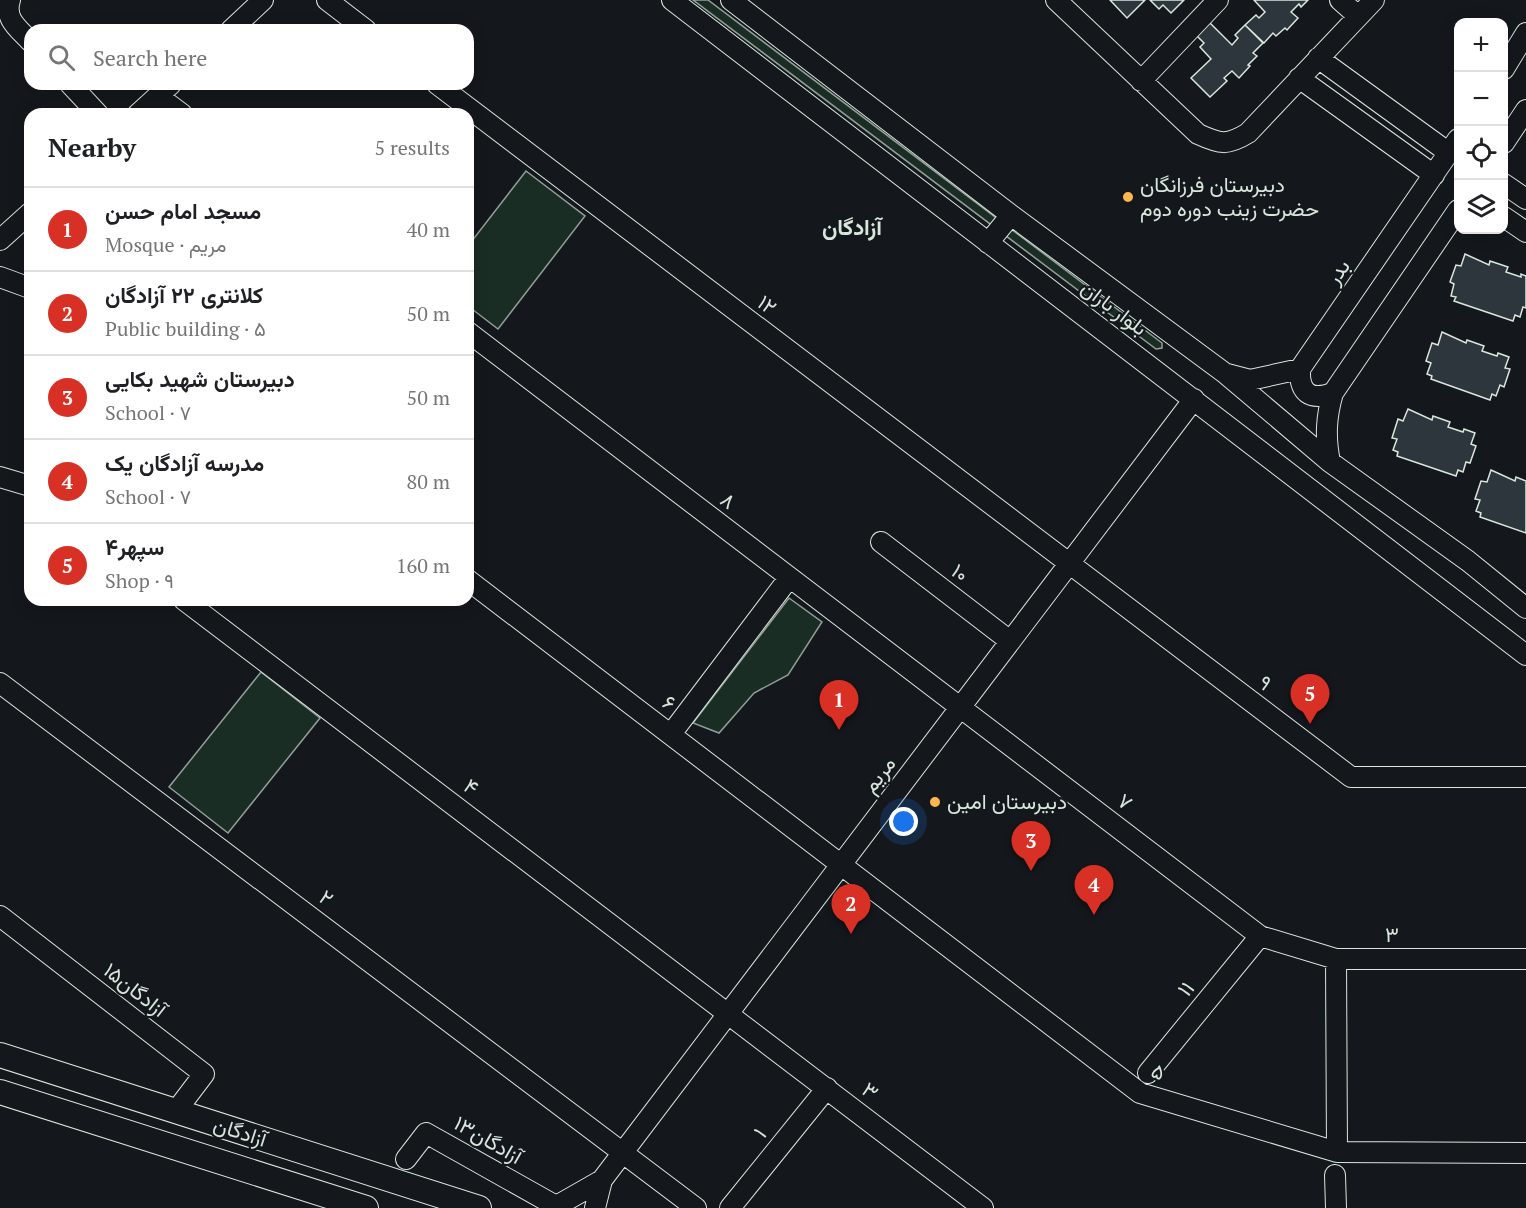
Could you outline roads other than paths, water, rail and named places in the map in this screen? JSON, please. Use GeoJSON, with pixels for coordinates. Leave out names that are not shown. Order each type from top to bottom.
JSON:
{"type":"FeatureCollection","features":[{"type":"Feature","properties":{"kind":"main road","name":"آزادگان"},"geometry":{"type":"LineString","coordinates":[[7,1057],[479,1208]]}},
{"type":"Feature","properties":{"kind":"main road"},"geometry":{"type":"LineString","coordinates":[[1,1092],[7,1057]]}},
{"type":"Feature","properties":{"kind":"main road","name":"آزادگان"},"geometry":{"type":"LineString","coordinates":[[1,1092],[366,1208]]}},
{"type":"Feature","properties":{"kind":"street"},"geometry":{"type":"LineString","coordinates":[[10,0],[7,9],[9,18],[24,34]]}},
{"type":"Feature","properties":{"kind":"street"},"geometry":{"type":"LineString","coordinates":[[237,24],[263,0]]}},
{"type":"Feature","properties":{"kind":"street"},"geometry":{"type":"LineString","coordinates":[[327,0],[358,24]]}},
{"type":"Feature","properties":{"kind":"street","name":"بلوار باران"},"geometry":{"type":"LineString","coordinates":[[672,0],[1526,655]]}},
{"type":"Feature","properties":{"kind":"street","name":"بلوار باران"},"geometry":{"type":"LineString","coordinates":[[731,0],[1011,214],[1226,374],[1330,462],[1468,561],[1526,608]]}},
{"type":"Feature","properties":{"kind":"street"},"geometry":{"type":"LineString","coordinates":[[1141,81],[1218,0]]}},
{"type":"Feature","properties":{"kind":"street"},"geometry":{"type":"LineString","coordinates":[[1340,0],[1358,16]]}},
{"type":"Feature","properties":{"kind":"street"},"geometry":{"type":"LineString","coordinates":[[1070,4],[1141,81],[1198,134],[1217,142],[1233,142],[1248,133],[1374,0]]}},
{"type":"Feature","properties":{"kind":"street"},"geometry":{"type":"LineString","coordinates":[[1508,61],[1526,33]]}},
{"type":"Feature","properties":{"kind":"street"},"geometry":{"type":"LineString","coordinates":[[1318,58],[1396,114],[1454,146]]}},
{"type":"Feature","properties":{"kind":"street"},"geometry":{"type":"LineString","coordinates":[[1299,78],[1434,175]]}},
{"type":"Feature","properties":{"kind":"street"},"geometry":{"type":"LineString","coordinates":[[76,90],[92,108]]}},
{"type":"Feature","properties":{"kind":"street"},"geometry":{"type":"LineString","coordinates":[[145,108],[165,90],[178,108]]}},
{"type":"Feature","properties":{"kind":"street","name":"۱۲"},"geometry":{"type":"LineString","coordinates":[[445,90],[469,108]]}},
{"type":"Feature","properties":{"kind":"street"},"geometry":{"type":"LineString","coordinates":[[1508,136],[1526,110]]}},
{"type":"Feature","properties":{"kind":"street","name":"۱۲"},"geometry":{"type":"LineString","coordinates":[[474,112],[1069,564]]}},
{"type":"Feature","properties":{"kind":"street"},"geometry":{"type":"LineString","coordinates":[[1378,135],[1396,114]]}},
{"type":"Feature","properties":{"kind":"street","name":"بدر"},"geometry":{"type":"LineString","coordinates":[[1300,369],[1454,146]]}},
{"type":"Feature","properties":{"kind":"street"},"geometry":{"type":"LineString","coordinates":[[988,243],[1011,214]]}},
{"type":"Feature","properties":{"kind":"street"},"geometry":{"type":"LineString","coordinates":[[1330,462],[1326,441],[1326,415],[1333,393],[1454,216]]}},
{"type":"Feature","properties":{"kind":"street"},"geometry":{"type":"LineString","coordinates":[[0,240],[24,218]]}},
{"type":"Feature","properties":{"kind":"street"},"geometry":{"type":"LineString","coordinates":[[1508,221],[1526,232]]}},
{"type":"Feature","properties":{"kind":"street"},"geometry":{"type":"LineString","coordinates":[[0,277],[24,286]]}},
{"type":"Feature","properties":{"kind":"street","name":"۸"},"geometry":{"type":"LineString","coordinates":[[474,337],[960,708]]}},
{"type":"Feature","properties":{"kind":"street"},"geometry":{"type":"LineString","coordinates":[[1226,374],[1250,380],[1300,369],[1299,382],[1307,393],[1320,397],[1333,393]]}},
{"type":"Feature","properties":{"kind":"street","name":"مریم"},"geometry":{"type":"LineString","coordinates":[[602,1180],[1194,399]]}},
{"type":"Feature","properties":{"kind":"street"},"geometry":{"type":"LineString","coordinates":[[0,477],[24,484]]}},
{"type":"Feature","properties":{"kind":"street","name":"۱۰"},"geometry":{"type":"LineString","coordinates":[[880,542],[1010,641]]}},
{"type":"Feature","properties":{"kind":"street","name":"۹"},"geometry":{"type":"LineString","coordinates":[[1069,564],[1351,777],[1526,777]]}},
{"type":"Feature","properties":{"kind":"street"},"geometry":{"type":"LineString","coordinates":[[671,734],[789,578]]}},
{"type":"Feature","properties":{"kind":"street","name":"۶"},"geometry":{"type":"LineString","coordinates":[[474,585],[841,864]]}},
{"type":"Feature","properties":{"kind":"street","name":"۴"},"geometry":{"type":"LineString","coordinates":[[192,606],[728,1013]]}},
{"type":"Feature","properties":{"kind":"street","name":"۲"},"geometry":{"type":"LineString","coordinates":[[0,683],[623,1151]]}},
{"type":"Feature","properties":{"kind":"street","name":"۷"},"geometry":{"type":"LineString","coordinates":[[960,708],[1260,936]]}},
{"type":"Feature","properties":{"kind":"street","name":"۵"},"geometry":{"type":"LineString","coordinates":[[841,864],[1140,1093],[1337,1152],[1526,1153]]}},
{"type":"Feature","properties":{"kind":"street","name":"آزادگان۱۵"},"geometry":{"type":"LineString","coordinates":[[0,916],[204,1074],[176,1111]]}},
{"type":"Feature","properties":{"kind":"street","name":"۳"},"geometry":{"type":"LineString","coordinates":[[1260,936],[1336,959],[1526,959]]}},
{"type":"Feature","properties":{"kind":"street","name":"۱۱"},"geometry":{"type":"LineString","coordinates":[[1148,1073],[1260,936]]}},
{"type":"Feature","properties":{"kind":"street"},"geometry":{"type":"LineString","coordinates":[[1336,959],[1337,1152]]}},
{"type":"Feature","properties":{"kind":"street","name":"۳"},"geometry":{"type":"LineString","coordinates":[[728,1013],[983,1208]]}},
{"type":"Feature","properties":{"kind":"street","name":"۱"},"geometry":{"type":"LineString","coordinates":[[730,1208],[827,1088]]}},
{"type":"Feature","properties":{"kind":"street","name":"آزادگان۱۳"},"geometry":{"type":"LineString","coordinates":[[406,1159],[426,1133],[554,1207]]}},
{"type":"Feature","properties":{"kind":"street"},"geometry":{"type":"LineString","coordinates":[[623,1151],[696,1208]]}},
{"type":"Feature","properties":{"kind":"street"},"geometry":{"type":"LineString","coordinates":[[1335,1175],[1336,1208]]}},
{"type":"Feature","properties":{"kind":"street"},"geometry":{"type":"LineString","coordinates":[[554,1207],[602,1180]]}},
{"type":"Feature","properties":{"kind":"street"},"geometry":{"type":"LineString","coordinates":[[595,1208],[602,1180]]}},
{"type":"Feature","properties":{"kind":"place","name":"دبیرستان فرزانگان حضرت زینب دوره دوم"},"geometry":{"type":"Point","coordinates":[1128,197]}},
{"type":"Feature","properties":{"kind":"place","name":"سپهر۴"},"geometry":{"type":"Point","coordinates":[1310,724]}},
{"type":"Feature","properties":{"kind":"place","name":"مسجد امام حسن"},"geometry":{"type":"Point","coordinates":[839,730]}},
{"type":"Feature","properties":{"kind":"place","name":"دبیرستان امین"},"geometry":{"type":"Point","coordinates":[935,802]}},
{"type":"Feature","properties":{"kind":"place","name":"دبیرستان شهید بکایی"},"geometry":{"type":"Point","coordinates":[1031,871]}},
{"type":"Feature","properties":{"kind":"place","name":"مدرسه آزادگان یک"},"geometry":{"type":"Point","coordinates":[1094,915]}},
{"type":"Feature","properties":{"kind":"place","name":"کلانتری ۲۲ آزادگان"},"geometry":{"type":"Point","coordinates":[851,934]}},
{"type":"Feature","properties":{"kind":"district","name":"آزادگان"},"geometry":{"type":"Point","coordinates":[852,227]}}]}
